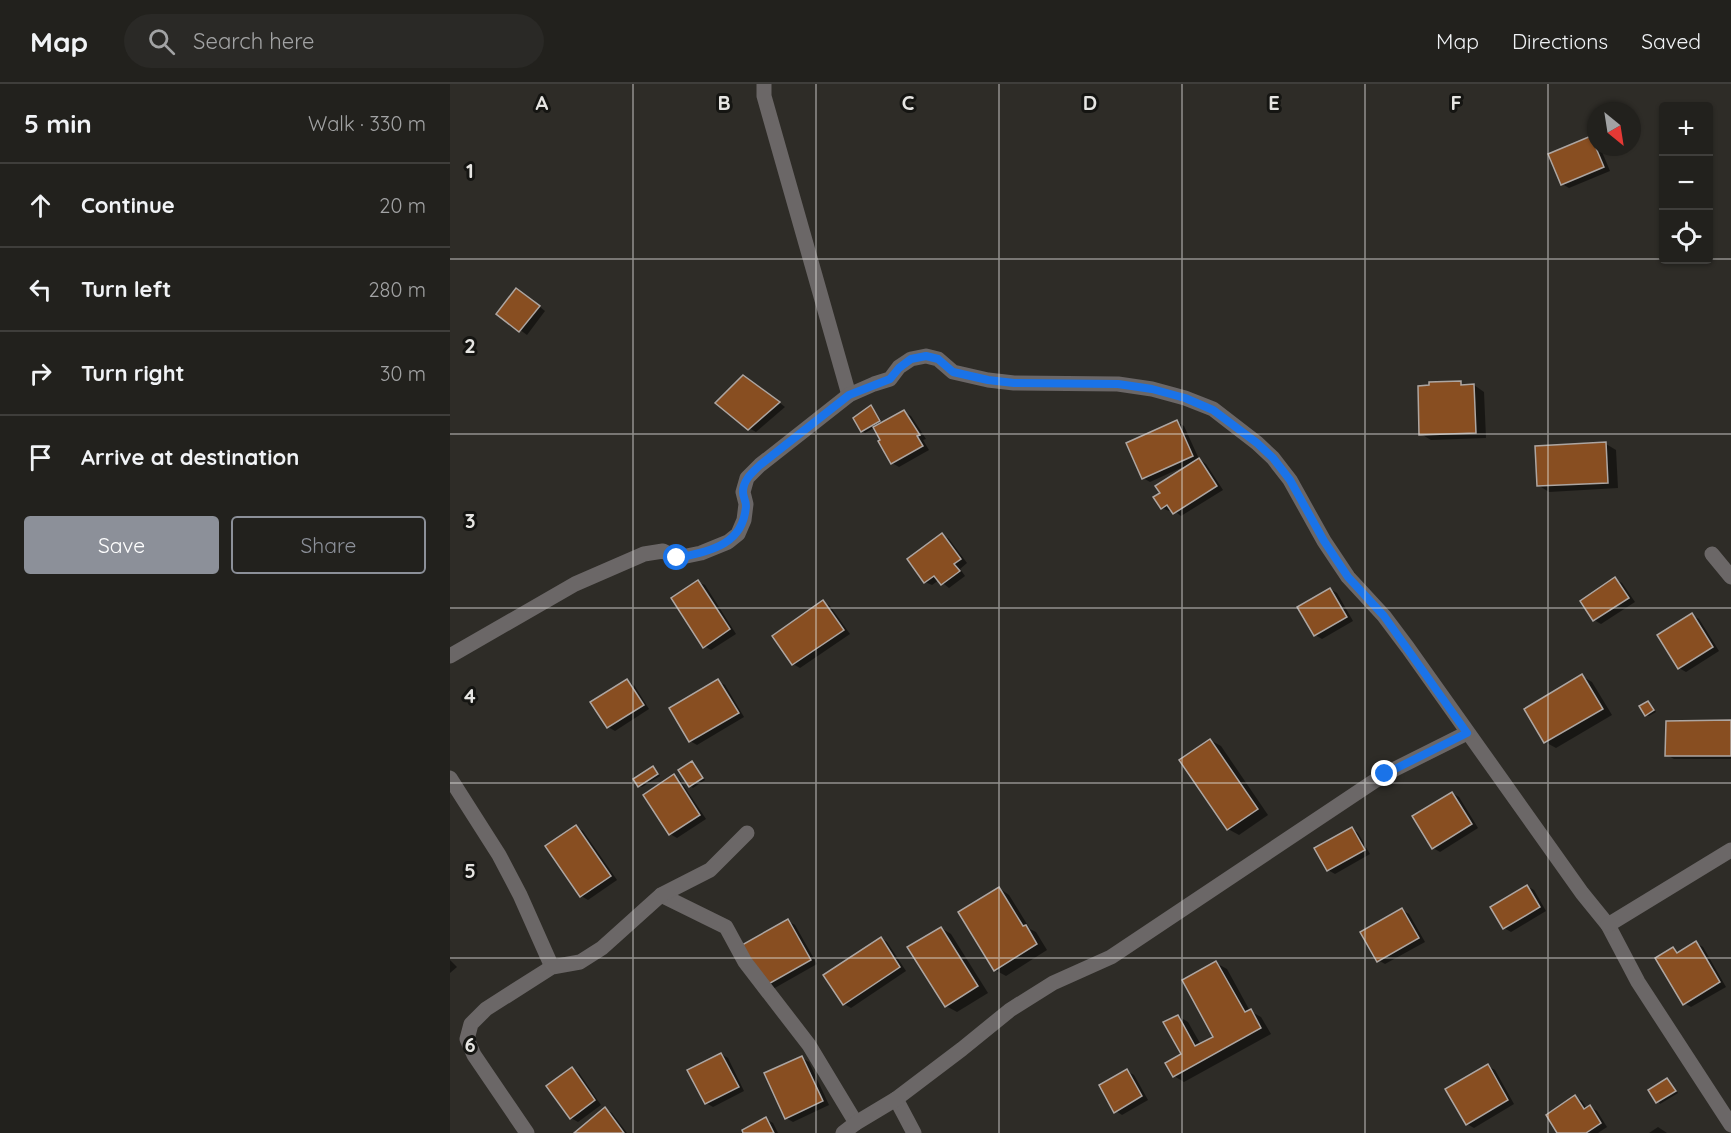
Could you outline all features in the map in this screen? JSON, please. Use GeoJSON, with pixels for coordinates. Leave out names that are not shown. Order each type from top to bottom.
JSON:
{"type":"FeatureCollection","features":[{"type":"Feature","properties":{"kind":"street"},"geometry":{"type":"LineString","coordinates":[[764,84],[764,96],[849,395]]}},
{"type":"Feature","properties":{"kind":"street"},"geometry":{"type":"LineString","coordinates":[[450,656],[575,584],[644,554],[663,551],[677,558],[701,553],[728,542],[738,534],[744,520],[746,504],[743,492],[747,478],[783,446],[849,395],[890,379],[911,359],[926,356],[938,359],[953,372],[988,380],[1014,383],[1118,384],[1152,389],[1185,398],[1213,410],[1257,443],[1273,458],[1290,480],[1324,541],[1348,577],[1384,616],[1582,893],[1608,925],[1638,982],[1731,1125]]}},
{"type":"Feature","properties":{"kind":"street"},"geometry":{"type":"LineString","coordinates":[[1712,554],[1731,577]]}},
{"type":"Feature","properties":{"kind":"street"},"geometry":{"type":"LineString","coordinates":[[843,1133],[896,1099],[1010,1010],[1053,983],[1111,957],[1385,774],[1467,733]]}},
{"type":"Feature","properties":{"kind":"street"},"geometry":{"type":"LineString","coordinates":[[450,778],[499,855],[520,895],[552,967]]}},
{"type":"Feature","properties":{"kind":"street"},"geometry":{"type":"LineString","coordinates":[[527,1133],[483,1071],[467,1039],[471,1024],[486,1009],[552,967],[580,962],[602,948],[661,895],[710,870],[747,832]]}},
{"type":"Feature","properties":{"kind":"street"},"geometry":{"type":"LineString","coordinates":[[1608,925],[1731,850]]}},
{"type":"Feature","properties":{"kind":"street"},"geometry":{"type":"LineString","coordinates":[[661,895],[726,927],[745,962],[809,1045],[856,1123]]}},
{"type":"Feature","properties":{"kind":"street"},"geometry":{"type":"LineString","coordinates":[[896,1099],[914,1133]]}},
{"type":"Feature","properties":{"kind":"building"},"geometry":{"type":"Polygon","coordinates":[[[1587,138],[1587,156],[1599,156],[1604,167],[1561,185],[1548,154],[1587,138]]]}},
{"type":"Feature","properties":{"kind":"building"},"geometry":{"type":"Polygon","coordinates":[[[516,288],[540,306],[519,332],[496,314],[516,288]]]}},
{"type":"Feature","properties":{"kind":"building"},"geometry":{"type":"Polygon","coordinates":[[[743,375],[780,402],[748,430],[715,403],[743,375]]]}},
{"type":"Feature","properties":{"kind":"building"},"geometry":{"type":"Polygon","coordinates":[[[1461,381],[1461,385],[1474,384],[1476,433],[1419,435],[1418,386],[1429,385],[1429,382],[1461,381]]]}},
{"type":"Feature","properties":{"kind":"building"},"geometry":{"type":"Polygon","coordinates":[[[871,405],[880,421],[861,432],[853,418],[871,405]]]}},
{"type":"Feature","properties":{"kind":"building"},"geometry":{"type":"Polygon","coordinates":[[[904,410],[920,435],[917,436],[923,446],[891,464],[873,427],[904,410]]]}},
{"type":"Feature","properties":{"kind":"building"},"geometry":{"type":"Polygon","coordinates":[[[1177,420],[1193,456],[1142,479],[1126,443],[1177,420]]]}},
{"type":"Feature","properties":{"kind":"building"},"geometry":{"type":"Polygon","coordinates":[[[1606,442],[1608,483],[1537,486],[1535,446],[1606,442]]]}},
{"type":"Feature","properties":{"kind":"building"},"geometry":{"type":"Polygon","coordinates":[[[1199,458],[1217,486],[1173,514],[1167,505],[1161,509],[1153,497],[1160,493],[1155,486],[1199,458]]]}},
{"type":"Feature","properties":{"kind":"building"},"geometry":{"type":"Polygon","coordinates":[[[942,533],[961,559],[954,564],[960,571],[941,585],[934,576],[924,583],[907,559],[942,533]]]}},
{"type":"Feature","properties":{"kind":"building"},"geometry":{"type":"Polygon","coordinates":[[[1615,577],[1629,598],[1593,621],[1580,601],[1615,577]]]}},
{"type":"Feature","properties":{"kind":"building"},"geometry":{"type":"Polygon","coordinates":[[[698,580],[730,629],[703,648],[671,598],[698,580]]]}},
{"type":"Feature","properties":{"kind":"building"},"geometry":{"type":"Polygon","coordinates":[[[1330,588],[1347,617],[1314,636],[1297,607],[1330,588]]]}},
{"type":"Feature","properties":{"kind":"building"},"geometry":{"type":"Polygon","coordinates":[[[823,600],[844,630],[792,665],[772,636],[823,600]]]}},
{"type":"Feature","properties":{"kind":"building"},"geometry":{"type":"Polygon","coordinates":[[[1692,613],[1713,647],[1678,669],[1657,635],[1692,613]]]}},
{"type":"Feature","properties":{"kind":"building"},"geometry":{"type":"Polygon","coordinates":[[[1582,674],[1603,709],[1544,743],[1524,709],[1582,674]]]}},
{"type":"Feature","properties":{"kind":"building"},"geometry":{"type":"Polygon","coordinates":[[[627,679],[644,705],[607,728],[590,702],[627,679]]]}},
{"type":"Feature","properties":{"kind":"building"},"geometry":{"type":"Polygon","coordinates":[[[718,679],[739,713],[689,742],[669,708],[718,679]]]}},
{"type":"Feature","properties":{"kind":"building"},"geometry":{"type":"Polygon","coordinates":[[[1648,701],[1654,710],[1645,716],[1639,706],[1648,701]]]}},
{"type":"Feature","properties":{"kind":"building"},"geometry":{"type":"Polygon","coordinates":[[[1731,720],[1731,756],[1665,756],[1666,721],[1731,720]]]}},
{"type":"Feature","properties":{"kind":"building"},"geometry":{"type":"Polygon","coordinates":[[[1210,739],[1258,809],[1227,830],[1179,760],[1210,739]]]}},
{"type":"Feature","properties":{"kind":"building"},"geometry":{"type":"Polygon","coordinates":[[[692,761],[703,778],[689,787],[678,770],[692,761]]]}},
{"type":"Feature","properties":{"kind":"building"},"geometry":{"type":"Polygon","coordinates":[[[653,766],[658,774],[638,787],[633,779],[653,766]]]}},
{"type":"Feature","properties":{"kind":"building"},"geometry":{"type":"Polygon","coordinates":[[[674,774],[700,815],[669,835],[643,795],[674,774]]]}},
{"type":"Feature","properties":{"kind":"building"},"geometry":{"type":"Polygon","coordinates":[[[1452,792],[1472,824],[1432,849],[1412,816],[1452,792]]]}},
{"type":"Feature","properties":{"kind":"building"},"geometry":{"type":"Polygon","coordinates":[[[576,825],[611,876],[580,897],[545,846],[576,825]]]}},
{"type":"Feature","properties":{"kind":"building"},"geometry":{"type":"Polygon","coordinates":[[[1352,827],[1365,850],[1327,871],[1314,848],[1352,827]]]}},
{"type":"Feature","properties":{"kind":"building"},"geometry":{"type":"Polygon","coordinates":[[[1527,885],[1540,907],[1503,929],[1490,907],[1527,885]]]}},
{"type":"Feature","properties":{"kind":"building"},"geometry":{"type":"Polygon","coordinates":[[[999,887],[1037,944],[994,971],[958,912],[999,887]]]}},
{"type":"Feature","properties":{"kind":"building"},"geometry":{"type":"Polygon","coordinates":[[[1402,908],[1419,938],[1377,962],[1360,932],[1402,908]]]}},
{"type":"Feature","properties":{"kind":"building"},"geometry":{"type":"Polygon","coordinates":[[[788,919],[811,960],[765,986],[742,945],[788,919]]]}},
{"type":"Feature","properties":{"kind":"building"},"geometry":{"type":"Polygon","coordinates":[[[941,927],[978,986],[945,1007],[907,947],[941,927]]]}},
{"type":"Feature","properties":{"kind":"building"},"geometry":{"type":"Polygon","coordinates":[[[881,937],[900,967],[843,1005],[823,975],[881,937]]]}},
{"type":"Feature","properties":{"kind":"building"},"geometry":{"type":"Polygon","coordinates":[[[1696,941],[1720,982],[1683,1005],[1655,958],[1673,947],[1677,953],[1696,941]]]}},
{"type":"Feature","properties":{"kind":"building"},"geometry":{"type":"Polygon","coordinates":[[[1216,961],[1245,1012],[1251,1009],[1261,1028],[1173,1077],[1165,1063],[1181,1054],[1163,1022],[1178,1015],[1195,1046],[1213,1037],[1182,980],[1216,961]]]}},
{"type":"Feature","properties":{"kind":"building"},"geometry":{"type":"Polygon","coordinates":[[[721,1053],[739,1087],[705,1104],[687,1070],[721,1053]]]}},
{"type":"Feature","properties":{"kind":"building"},"geometry":{"type":"Polygon","coordinates":[[[802,1056],[823,1101],[785,1119],[764,1073],[802,1056]]]}},
{"type":"Feature","properties":{"kind":"building"},"geometry":{"type":"Polygon","coordinates":[[[1488,1064],[1508,1100],[1466,1125],[1445,1089],[1488,1064]]]}},
{"type":"Feature","properties":{"kind":"building"},"geometry":{"type":"Polygon","coordinates":[[[572,1067],[595,1100],[570,1119],[546,1086],[572,1067]]]}},
{"type":"Feature","properties":{"kind":"building"},"geometry":{"type":"Polygon","coordinates":[[[1127,1069],[1142,1096],[1114,1113],[1099,1085],[1127,1069]]]}},
{"type":"Feature","properties":{"kind":"building"},"geometry":{"type":"Polygon","coordinates":[[[1667,1078],[1676,1091],[1656,1103],[1648,1090],[1667,1078]]]}},
{"type":"Feature","properties":{"kind":"building"},"geometry":{"type":"Polygon","coordinates":[[[1575,1095],[1584,1109],[1590,1105],[1601,1123],[1586,1133],[1557,1133],[1546,1115],[1575,1095]]]}},
{"type":"Feature","properties":{"kind":"building"},"geometry":{"type":"Polygon","coordinates":[[[605,1107],[624,1133],[574,1133],[605,1107]]]}},
{"type":"Feature","properties":{"kind":"building"},"geometry":{"type":"Polygon","coordinates":[[[766,1117],[774,1133],[743,1133],[742,1130],[766,1117]]]}},
{"type":"Feature","properties":{"kind":"route"},"geometry":{"type":"LineString","coordinates":[[677,558],[701,553],[728,542],[738,534],[744,520],[746,504],[743,492],[747,478],[783,446],[849,395],[890,379],[911,359],[926,356],[938,359],[953,372],[988,380],[1014,383],[1118,384],[1152,389],[1185,398],[1213,410],[1273,458],[1290,480],[1324,541],[1348,577],[1384,616],[1467,733],[1385,774]]}}]}
